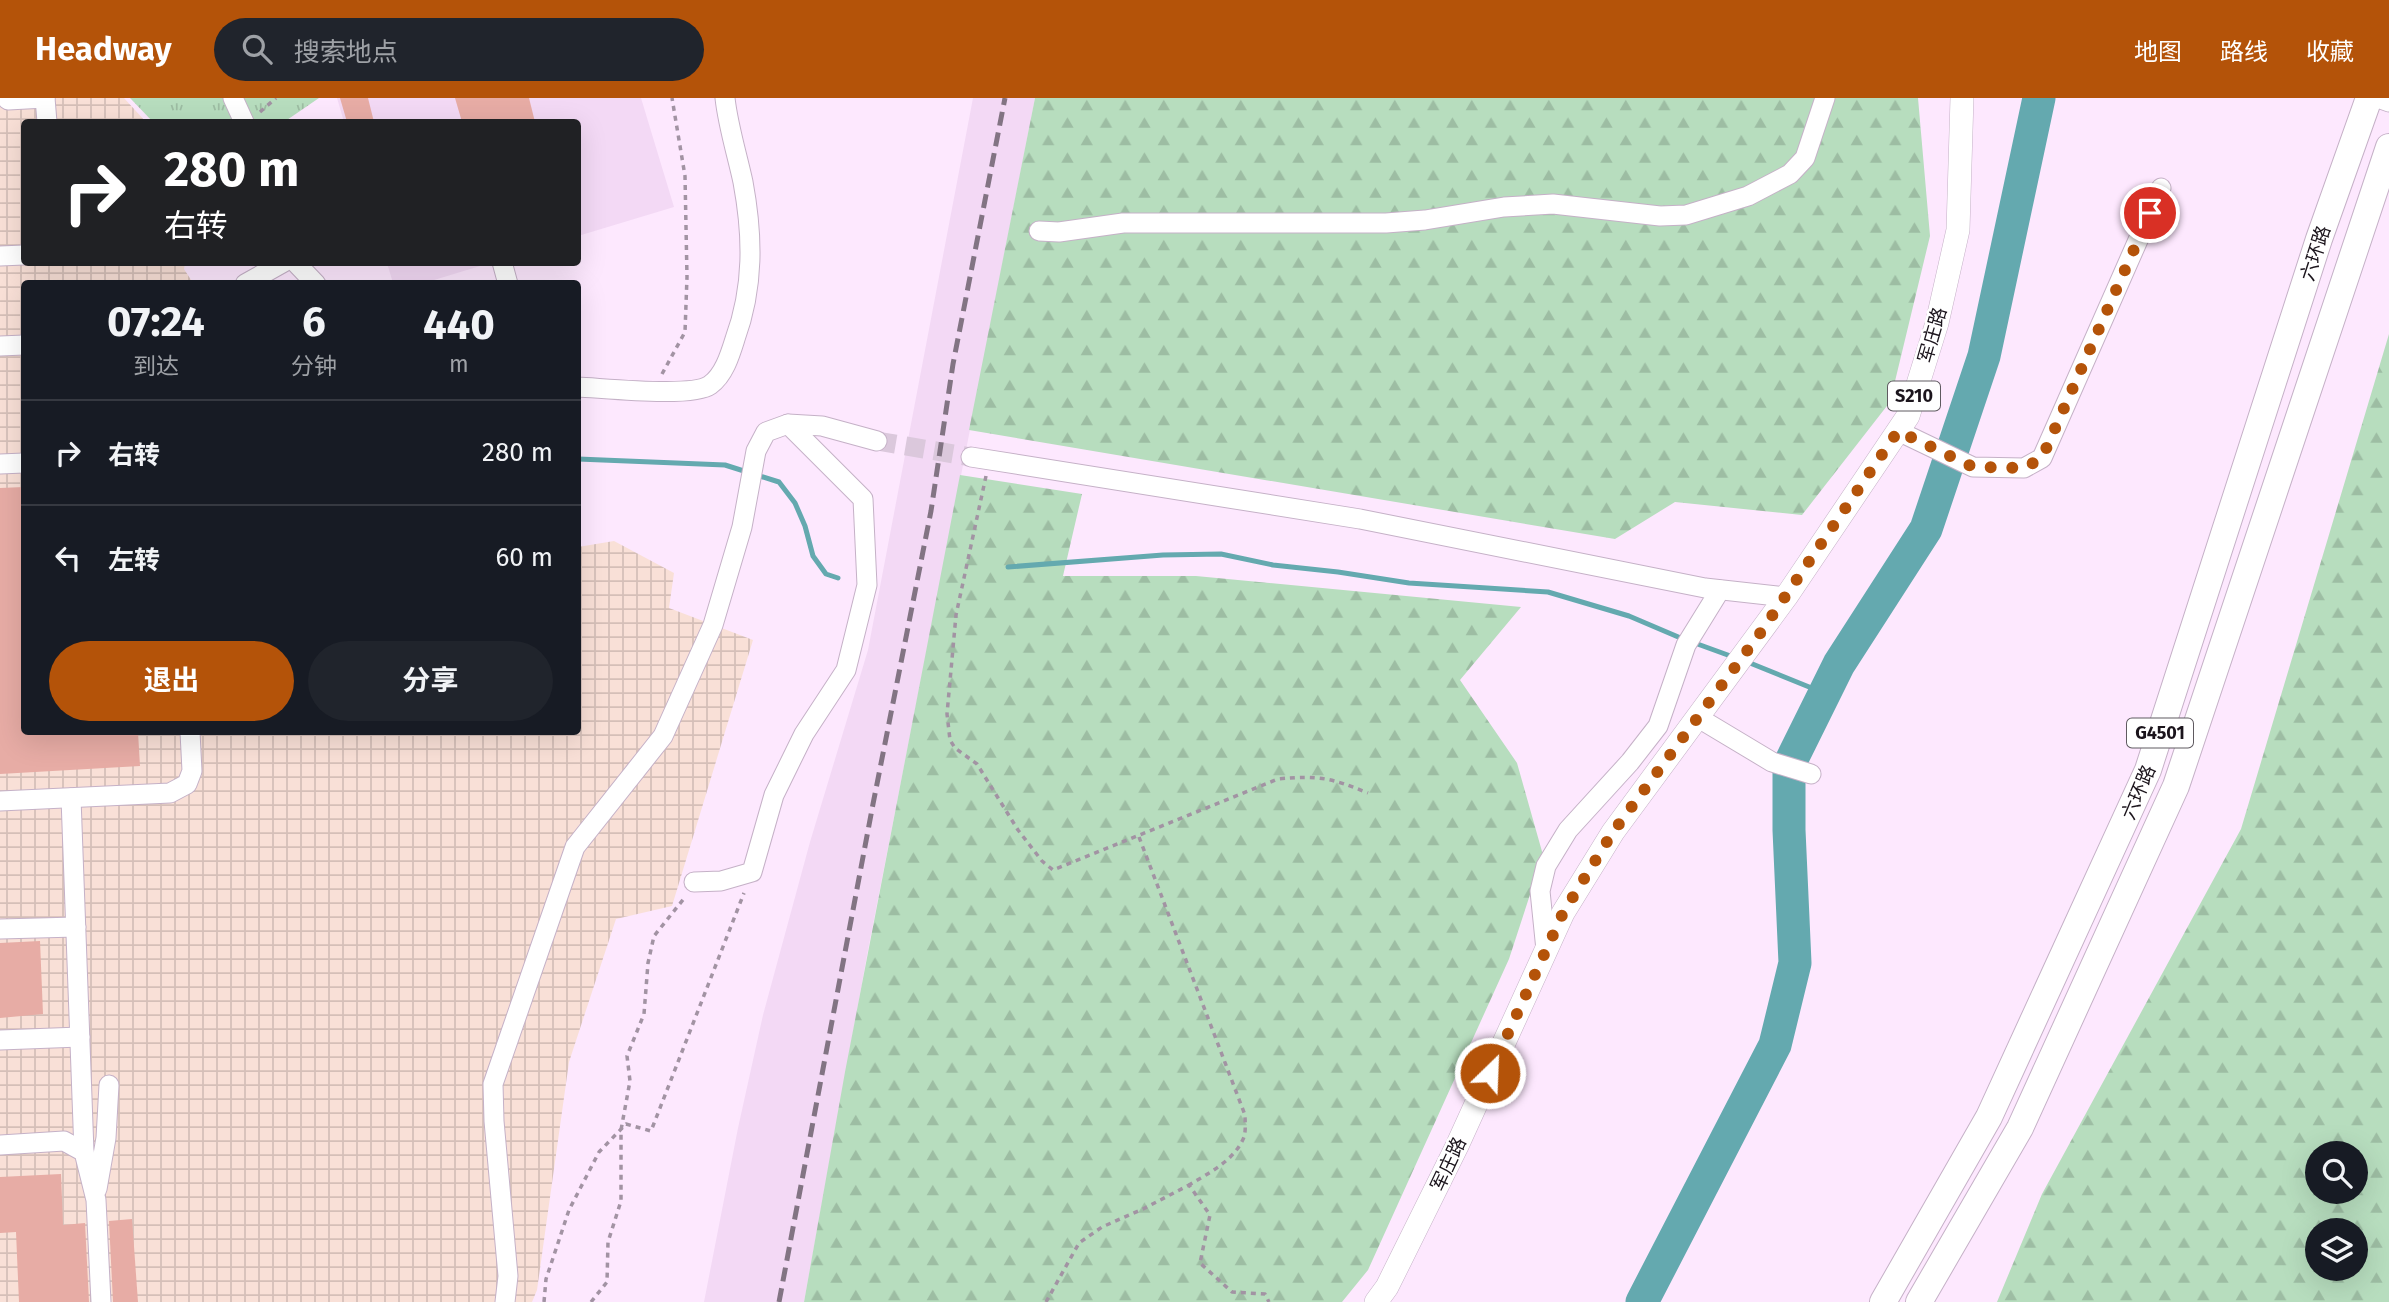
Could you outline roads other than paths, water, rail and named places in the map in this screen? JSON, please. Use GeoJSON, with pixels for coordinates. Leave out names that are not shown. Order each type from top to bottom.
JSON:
{"type":"FeatureCollection","features":[{"type":"Feature","properties":{"kind":"highway","name":"六环路"},"geometry":{"type":"LineString","coordinates":[[1884,1302],[1989,1117],[2148,770],[2319,239],[2369,98]]}},
{"type":"Feature","properties":{"kind":"highway","name":"六环路"},"geometry":{"type":"LineString","coordinates":[[1919,1302],[2020,1128],[2176,786],[2389,147]]}},
{"type":"Feature","properties":{"kind":"main road","name":"军庄路"},"geometry":{"type":"LineString","coordinates":[[1376,1302],[1387,1287],[1430,1202],[1563,913],[1613,832],[1786,597],[1908,416],[1937,323],[1958,230],[1962,98]]}},
{"type":"Feature","properties":{"kind":"street"},"geometry":{"type":"LineString","coordinates":[[8,100],[45,98],[47,119]]}},
{"type":"Feature","properties":{"kind":"street"},"geometry":{"type":"LineString","coordinates":[[233,98],[243,119]]}},
{"type":"Feature","properties":{"kind":"street"},"geometry":{"type":"LineString","coordinates":[[581,387],[682,391],[709,387],[725,368],[744,313],[749,290],[751,249],[743,183],[725,98]]}},
{"type":"Feature","properties":{"kind":"street"},"geometry":{"type":"LineString","coordinates":[[1040,231],[1059,232],[1123,223],[1386,223],[1425,220],[1504,207],[1553,204],[1660,216],[1686,215],[1748,196],[1790,174],[1805,158],[1825,98]]}},
{"type":"Feature","properties":{"kind":"street"},"geometry":{"type":"LineString","coordinates":[[2378,98],[2389,102]]}},
{"type":"Feature","properties":{"kind":"street"},"geometry":{"type":"LineString","coordinates":[[1898,431],[1973,467],[2024,468],[2042,458],[2161,188]]}},
{"type":"Feature","properties":{"kind":"street"},"geometry":{"type":"LineString","coordinates":[[0,256],[21,255]]}},
{"type":"Feature","properties":{"kind":"street"},"geometry":{"type":"LineString","coordinates":[[252,280],[278,266]]}},
{"type":"Feature","properties":{"kind":"street"},"geometry":{"type":"LineString","coordinates":[[299,266],[312,280]]}},
{"type":"Feature","properties":{"kind":"street"},"geometry":{"type":"LineString","coordinates":[[0,346],[21,345]]}},
{"type":"Feature","properties":{"kind":"street"},"geometry":{"type":"LineString","coordinates":[[505,1302],[508,1276],[493,1084],[576,847],[663,736],[678,707],[713,625],[742,527],[756,451],[766,432],[788,424],[822,426],[877,441]]}},
{"type":"Feature","properties":{"kind":"street"},"geometry":{"type":"LineString","coordinates":[[694,881],[721,881],[752,872],[774,795],[804,734],[846,670],[867,585],[863,499],[788,424]]}},
{"type":"Feature","properties":{"kind":"street"},"geometry":{"type":"LineString","coordinates":[[980,459],[1360,519],[1720,590],[1786,597]]}},
{"type":"Feature","properties":{"kind":"street"},"geometry":{"type":"LineString","coordinates":[[0,464],[21,463]]}},
{"type":"Feature","properties":{"kind":"street"},"geometry":{"type":"LineString","coordinates":[[1546,950],[1540,891],[1546,866],[1568,830],[1630,762],[1658,726],[1686,645],[1720,590]]}},
{"type":"Feature","properties":{"kind":"street"},"geometry":{"type":"LineString","coordinates":[[1697,717],[1772,762],[1811,774]]}},
{"type":"Feature","properties":{"kind":"street"},"geometry":{"type":"LineString","coordinates":[[0,801],[170,793],[187,784],[192,771],[190,735]]}},
{"type":"Feature","properties":{"kind":"street"},"geometry":{"type":"LineString","coordinates":[[71,798],[84,1152],[96,1200],[101,1302]]}},
{"type":"Feature","properties":{"kind":"street"},"geometry":{"type":"LineString","coordinates":[[0,929],[76,927]]}},
{"type":"Feature","properties":{"kind":"street"},"geometry":{"type":"LineString","coordinates":[[0,1040],[80,1038]]}},
{"type":"Feature","properties":{"kind":"street"},"geometry":{"type":"LineString","coordinates":[[96,1200],[106,1138],[109,1085]]}},
{"type":"Feature","properties":{"kind":"street"},"geometry":{"type":"LineString","coordinates":[[0,1145],[64,1141],[84,1152]]}},
{"type":"Feature","properties":{"kind":"waterway"},"geometry":{"type":"LineString","coordinates":[[1642,1302],[1775,1045],[1795,963],[1789,765],[1839,664],[1926,529],[1984,356],[2039,98]]}},
{"type":"Feature","properties":{"kind":"waterway"},"geometry":{"type":"LineString","coordinates":[[581,459],[725,465],[779,482],[795,503],[813,556],[826,574],[838,578]]}},
{"type":"Feature","properties":{"kind":"waterway"},"geometry":{"type":"LineString","coordinates":[[1008,567],[1163,555],[1221,554],[1273,565],[1409,583],[1548,592],[1629,616],[1683,639]]}},
{"type":"Feature","properties":{"kind":"waterway"},"geometry":{"type":"LineString","coordinates":[[1692,642],[1736,658]]}},
{"type":"Feature","properties":{"kind":"waterway"},"geometry":{"type":"LineString","coordinates":[[1745,661],[1824,693]]}},
{"type":"Feature","properties":{"kind":"tunnel"},"geometry":{"type":"LineString","coordinates":[[877,441],[971,457]]}},
{"type":"Feature","properties":{"kind":"railway"},"geometry":{"type":"LineString","coordinates":[[779,1302],[931,511],[953,364],[1005,98]]}}]}
